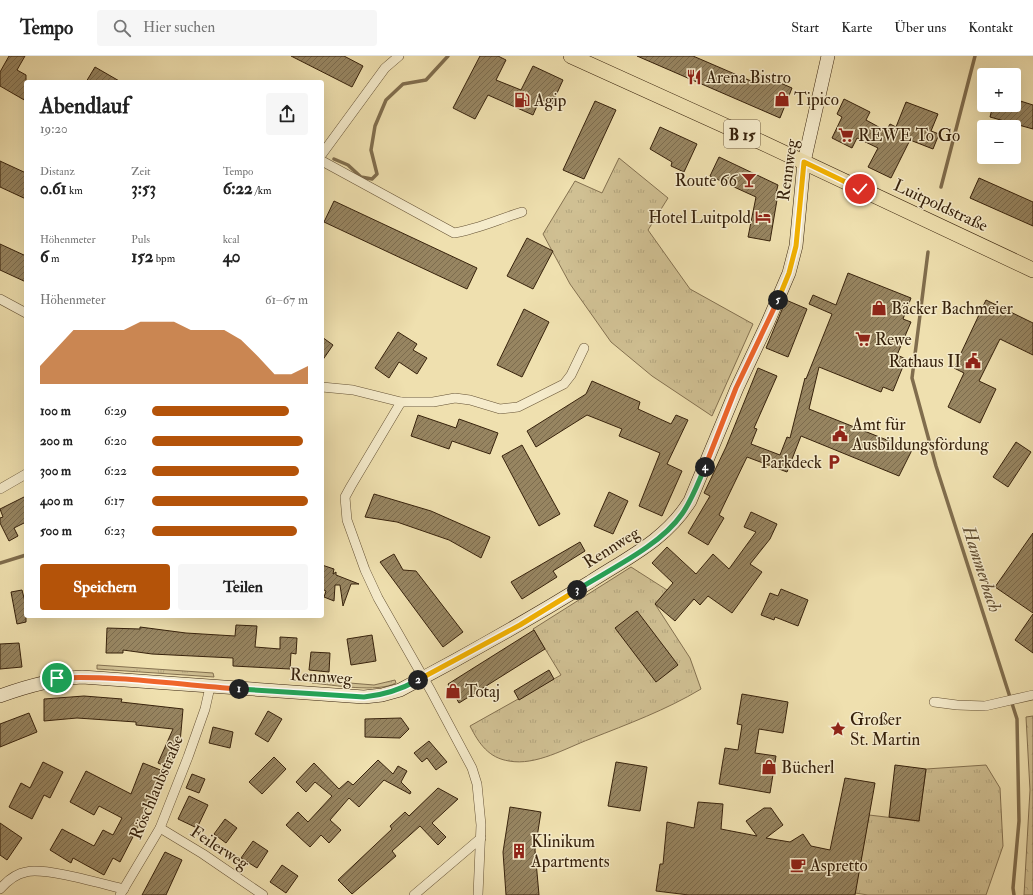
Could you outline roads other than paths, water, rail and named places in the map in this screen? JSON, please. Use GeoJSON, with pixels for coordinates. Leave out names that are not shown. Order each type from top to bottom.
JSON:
{"type":"FeatureCollection","features":[{"type":"Feature","properties":{"kind":"main road","name":"Luitpoldstraße"},"geometry":{"type":"LineString","coordinates":[[571,56],[804,162],[1033,270]]}},
{"type":"Feature","properties":{"kind":"main road","name":"Rennweg"},"geometry":{"type":"LineString","coordinates":[[0,696],[23,687],[57,678],[82,677],[364,697],[382,695],[400,690],[520,625],[659,538],[681,515],[697,487],[736,388],[768,322],[789,273],[796,246],[804,162],[828,56]]}},
{"type":"Feature","properties":{"kind":"street"},"geometry":{"type":"LineString","coordinates":[[324,151],[385,68],[399,56]]}},
{"type":"Feature","properties":{"kind":"street"},"geometry":{"type":"LineString","coordinates":[[324,162],[454,234],[474,230],[495,220],[522,212]]}},
{"type":"Feature","properties":{"kind":"street"},"geometry":{"type":"LineString","coordinates":[[0,299],[24,312]]}},
{"type":"Feature","properties":{"kind":"street"},"geometry":{"type":"LineString","coordinates":[[324,387],[353,390],[401,402],[433,402],[455,398],[470,400],[500,409],[518,407],[564,384],[571,375],[584,348]]}},
{"type":"Feature","properties":{"kind":"street"},"geometry":{"type":"LineString","coordinates":[[401,402],[357,474],[345,497],[345,505],[354,542],[378,598],[472,768],[479,799],[481,838],[478,895]]}},
{"type":"Feature","properties":{"kind":"street"},"geometry":{"type":"LineString","coordinates":[[0,489],[24,475]]}},
{"type":"Feature","properties":{"kind":"street","name":"Röschlaubstraße"},"geometry":{"type":"LineString","coordinates":[[122,892],[160,828],[191,750],[205,709],[210,687]]}},
{"type":"Feature","properties":{"kind":"street"},"geometry":{"type":"LineString","coordinates":[[934,702],[985,706],[1033,695]]}},
{"type":"Feature","properties":{"kind":"street","name":"Feilerweg"},"geometry":{"type":"LineString","coordinates":[[160,828],[203,854],[263,895]]}},
{"type":"Feature","properties":{"kind":"street"},"geometry":{"type":"LineString","coordinates":[[414,895],[481,838]]}},
{"type":"Feature","properties":{"kind":"street"},"geometry":{"type":"LineString","coordinates":[[0,889],[14,876],[25,872],[41,870],[122,892]]}},
{"type":"Feature","properties":{"kind":"waterway"},"geometry":{"type":"LineString","coordinates":[[334,159],[348,165],[361,177],[372,179],[377,174],[371,150],[375,126],[386,100],[403,84],[426,80],[448,56]]}},
{"type":"Feature","properties":{"kind":"waterway","name":"Hammerbach"},"geometry":{"type":"LineString","coordinates":[[941,187],[975,56]]}},
{"type":"Feature","properties":{"kind":"waterway","name":"Hammerbach"},"geometry":{"type":"LineString","coordinates":[[928,252],[912,378],[936,466],[1017,719],[1019,821],[1013,888],[1014,895]]}},
{"type":"Feature","properties":{"kind":"waterway"},"geometry":{"type":"LineString","coordinates":[[0,563],[24,556]]}},
{"type":"Feature","properties":{"kind":"place","name":"Arena Bistro"},"geometry":{"type":"Point","coordinates":[694,77]}},
{"type":"Feature","properties":{"kind":"place","name":"Tipico"},"geometry":{"type":"Point","coordinates":[782,99]}},
{"type":"Feature","properties":{"kind":"place","name":"Agip"},"geometry":{"type":"Point","coordinates":[522,100]}},
{"type":"Feature","properties":{"kind":"place","name":"REWE To Go"},"geometry":{"type":"Point","coordinates":[846,135]}},
{"type":"Feature","properties":{"kind":"place","name":"Route 66"},"geometry":{"type":"Point","coordinates":[749,180]}},
{"type":"Feature","properties":{"kind":"place","name":"Hotel Luitpold"},"geometry":{"type":"Point","coordinates":[763,217]}},
{"type":"Feature","properties":{"kind":"place","name":"Bäcker Bachmeier"},"geometry":{"type":"Point","coordinates":[879,308]}},
{"type":"Feature","properties":{"kind":"place","name":"Rewe"},"geometry":{"type":"Point","coordinates":[863,339]}},
{"type":"Feature","properties":{"kind":"place","name":"Rathaus II"},"geometry":{"type":"Point","coordinates":[973,361]}},
{"type":"Feature","properties":{"kind":"place","name":"Amt für Ausbildungsfördung"},"geometry":{"type":"Point","coordinates":[840,434]}},
{"type":"Feature","properties":{"kind":"place","name":"Parkdeck"},"geometry":{"type":"Point","coordinates":[834,462]}},
{"type":"Feature","properties":{"kind":"place","name":"Totaj"},"geometry":{"type":"Point","coordinates":[453,691]}},
{"type":"Feature","properties":{"kind":"place","name":"Großer St. Martin"},"geometry":{"type":"Point","coordinates":[838,729]}},
{"type":"Feature","properties":{"kind":"place","name":"Bücherl"},"geometry":{"type":"Point","coordinates":[769,767]}},
{"type":"Feature","properties":{"kind":"place","name":"Klinikum Apartments"},"geometry":{"type":"Point","coordinates":[519,851]}},
{"type":"Feature","properties":{"kind":"place","name":"Aspretto"},"geometry":{"type":"Point","coordinates":[798,865]}}]}
